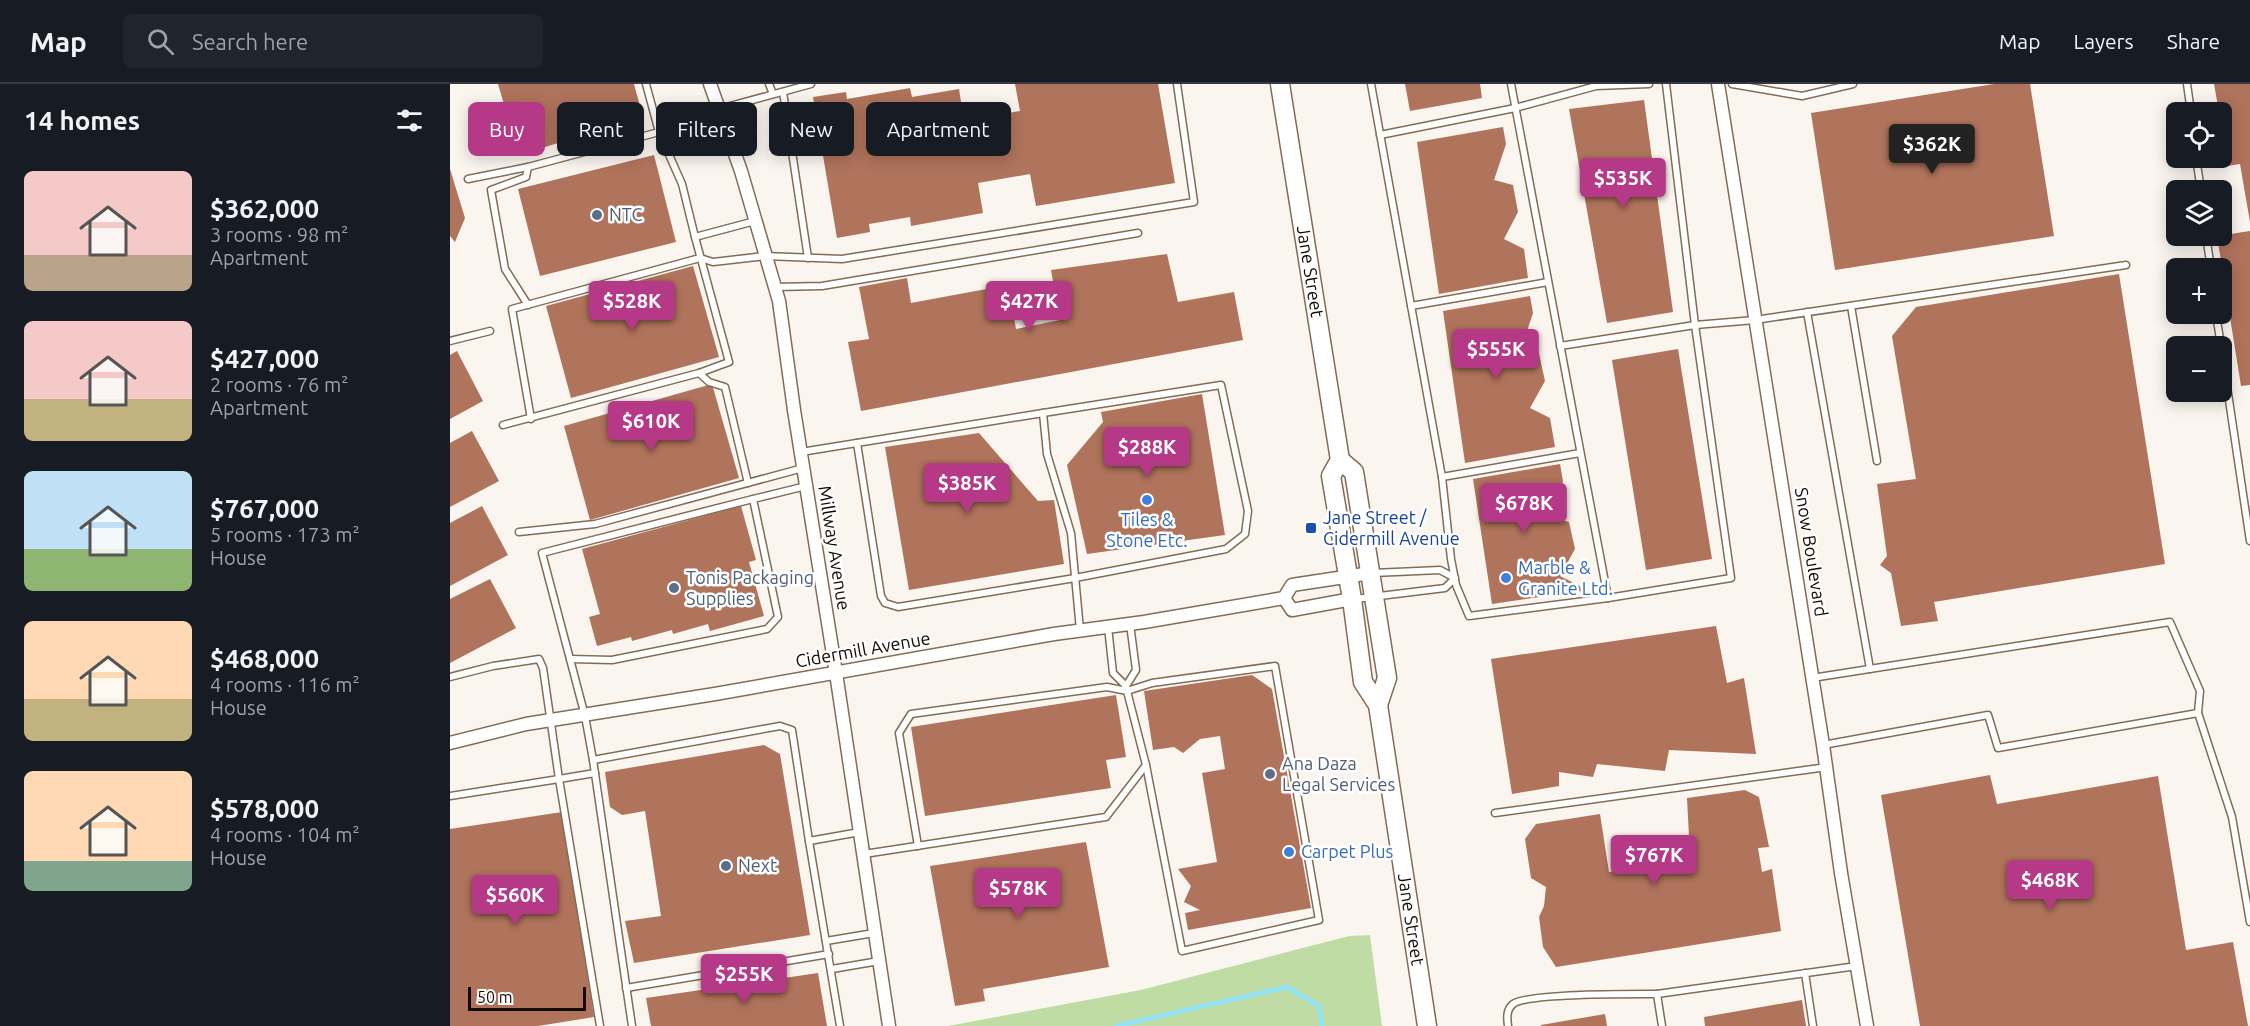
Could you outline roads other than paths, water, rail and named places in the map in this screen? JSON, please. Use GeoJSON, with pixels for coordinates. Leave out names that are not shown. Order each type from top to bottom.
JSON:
{"type":"FeatureCollection","features":[{"type":"Feature","properties":{"kind":"main road","name":"Jane Street"},"geometry":{"type":"LineString","coordinates":[[1280,84],[1340,460],[1331,477],[1352,599],[1363,681],[1378,705],[1427,1026]]}},
{"type":"Feature","properties":{"kind":"main road","name":"Jane Street"},"geometry":{"type":"LineString","coordinates":[[1340,460],[1354,472],[1371,573],[1387,678],[1378,705]]}},
{"type":"Feature","properties":{"kind":"street","name":"Millway Avenue"},"geometry":{"type":"LineString","coordinates":[[710,84],[716,102]]}},
{"type":"Feature","properties":{"kind":"street","name":"Snow Boulevard"},"geometry":{"type":"LineString","coordinates":[[1718,84],[1867,1026]]}},
{"type":"Feature","properties":{"kind":"street","name":"Millway Avenue"},"geometry":{"type":"LineString","coordinates":[[736,156],[779,301],[889,1026]]}},
{"type":"Feature","properties":{"kind":"street","name":"Cidermill Avenue"},"geometry":{"type":"LineString","coordinates":[[450,743],[526,724],[1284,598],[1292,585],[1371,573]]}},
{"type":"Feature","properties":{"kind":"street"},"geometry":{"type":"LineString","coordinates":[[1284,598],[1292,610],[1352,599]]}},
{"type":"Feature","properties":{"kind":"lane"},"geometry":{"type":"LineString","coordinates":[[646,84],[656,121]]}},
{"type":"Feature","properties":{"kind":"lane"},"geometry":{"type":"LineString","coordinates":[[769,84],[773,94]]}},
{"type":"Feature","properties":{"kind":"lane"},"geometry":{"type":"LineString","coordinates":[[744,102],[810,84]]}},
{"type":"Feature","properties":{"kind":"lane"},"geometry":{"type":"LineString","coordinates":[[531,418],[512,309],[700,258],[713,262],[765,256],[842,259],[1194,202],[1177,84]]}},
{"type":"Feature","properties":{"kind":"lane"},"geometry":{"type":"LineString","coordinates":[[1371,84],[1442,477],[1455,578],[1469,616],[1608,598],[1731,578],[1695,326],[1666,84]]}},
{"type":"Feature","properties":{"kind":"lane"},"geometry":{"type":"LineString","coordinates":[[1511,84],[1608,598]]}},
{"type":"Feature","properties":{"kind":"lane"},"geometry":{"type":"LineString","coordinates":[[1380,135],[1515,108],[1596,86],[1649,84]]}},
{"type":"Feature","properties":{"kind":"lane"},"geometry":{"type":"LineString","coordinates":[[1731,84],[1802,96],[1853,84]]}},
{"type":"Feature","properties":{"kind":"lane"},"geometry":{"type":"LineString","coordinates":[[2187,84],[2190,102]]}},
{"type":"Feature","properties":{"kind":"lane"},"geometry":{"type":"LineString","coordinates":[[783,92],[808,258]]}},
{"type":"Feature","properties":{"kind":"lane"},"geometry":{"type":"LineString","coordinates":[[468,179],[528,167],[656,133]]}},
{"type":"Feature","properties":{"kind":"lane"},"geometry":{"type":"LineString","coordinates":[[503,425],[699,374],[729,362],[682,184],[670,156]]}},
{"type":"Feature","properties":{"kind":"lane"},"geometry":{"type":"LineString","coordinates":[[528,167],[526,177],[491,190],[505,268],[528,305]]}},
{"type":"Feature","properties":{"kind":"lane"},"geometry":{"type":"LineString","coordinates":[[695,237],[755,221]]}},
{"type":"Feature","properties":{"kind":"lane"},"geometry":{"type":"LineString","coordinates":[[775,287],[822,286],[1138,233]]}},
{"type":"Feature","properties":{"kind":"lane"},"geometry":{"type":"LineString","coordinates":[[1560,346],[1695,326],[1755,320],[2126,265]]}},
{"type":"Feature","properties":{"kind":"lane"},"geometry":{"type":"LineString","coordinates":[[1411,306],[1548,282]]}},
{"type":"Feature","properties":{"kind":"lane"},"geometry":{"type":"LineString","coordinates":[[1851,306],[1877,461]]}},
{"type":"Feature","properties":{"kind":"lane"},"geometry":{"type":"LineString","coordinates":[[1807,312],[1870,669]]}},
{"type":"Feature","properties":{"kind":"lane"},"geometry":{"type":"LineString","coordinates":[[450,341],[489,332]]}},
{"type":"Feature","properties":{"kind":"lane"},"geometry":{"type":"LineString","coordinates":[[699,374],[709,382],[725,387],[748,483]]}},
{"type":"Feature","properties":{"kind":"lane"},"geometry":{"type":"LineString","coordinates":[[801,452],[856,443],[1043,413],[1221,385],[1248,511],[1245,534],[1226,549],[1075,578],[898,607],[885,603],[881,596],[856,443]]}},
{"type":"Feature","properties":{"kind":"lane"},"geometry":{"type":"LineString","coordinates":[[2229,402],[2250,541]]}},
{"type":"Feature","properties":{"kind":"lane"},"geometry":{"type":"LineString","coordinates":[[1043,413],[1047,454],[1071,533],[1080,631]]}},
{"type":"Feature","properties":{"kind":"lane"},"geometry":{"type":"LineString","coordinates":[[1442,477],[1580,453]]}},
{"type":"Feature","properties":{"kind":"lane"},"geometry":{"type":"LineString","coordinates":[[519,532],[595,524],[803,468]]}},
{"type":"Feature","properties":{"kind":"lane"},"geometry":{"type":"LineString","coordinates":[[632,1026],[585,716],[543,553],[806,486]]}},
{"type":"Feature","properties":{"kind":"lane"},"geometry":{"type":"LineString","coordinates":[[570,660],[612,660],[766,628],[778,617],[753,498]]}},
{"type":"Feature","properties":{"kind":"lane"},"geometry":{"type":"LineString","coordinates":[[1371,573],[1440,570],[1455,578]]}},
{"type":"Feature","properties":{"kind":"lane"},"geometry":{"type":"LineString","coordinates":[[1352,599],[1445,588],[1455,578]]}},
{"type":"Feature","properties":{"kind":"lane"},"geometry":{"type":"LineString","coordinates":[[1812,678],[2170,622],[2200,691],[2198,713],[2232,817],[2250,922]]}},
{"type":"Feature","properties":{"kind":"lane"},"geometry":{"type":"LineString","coordinates":[[1127,689],[1136,670],[1130,624]]}},
{"type":"Feature","properties":{"kind":"lane"},"geometry":{"type":"LineString","coordinates":[[918,846],[899,734],[911,714],[1107,687],[1127,689],[1152,683],[1275,666],[1319,920],[1182,951],[1146,765],[1127,689],[1113,673],[1108,627]]}},
{"type":"Feature","properties":{"kind":"lane"},"geometry":{"type":"LineString","coordinates":[[450,677],[493,666],[539,659],[543,668],[600,1026]]}},
{"type":"Feature","properties":{"kind":"lane"},"geometry":{"type":"LineString","coordinates":[[1823,745],[1989,715],[1998,748],[2198,713]]}},
{"type":"Feature","properties":{"kind":"lane"},"geometry":{"type":"LineString","coordinates":[[593,760],[780,726],[792,730],[840,1026]]}},
{"type":"Feature","properties":{"kind":"lane"},"geometry":{"type":"LineString","coordinates":[[864,854],[1106,817],[1146,765]]}},
{"type":"Feature","properties":{"kind":"lane"},"geometry":{"type":"LineString","coordinates":[[1495,813],[1827,767]]}},
{"type":"Feature","properties":{"kind":"lane"},"geometry":{"type":"LineString","coordinates":[[450,796],[595,773]]}},
{"type":"Feature","properties":{"kind":"lane"},"geometry":{"type":"LineString","coordinates":[[809,841],[860,832]]}},
{"type":"Feature","properties":{"kind":"lane"},"geometry":{"type":"LineString","coordinates":[[826,941],[874,933]]}},
{"type":"Feature","properties":{"kind":"lane"},"geometry":{"type":"LineString","coordinates":[[626,988],[829,954]]}},
{"type":"Feature","properties":{"kind":"lane"},"geometry":{"type":"LineString","coordinates":[[832,969],[879,961]]}},
{"type":"Feature","properties":{"kind":"lane"},"geometry":{"type":"LineString","coordinates":[[1508,1026],[1507,1013],[1510,1006],[1525,999],[1657,994],[1857,966]]}},
{"type":"Feature","properties":{"kind":"lane"},"geometry":{"type":"LineString","coordinates":[[1805,973],[1813,1026]]}},
{"type":"Feature","properties":{"kind":"lane"},"geometry":{"type":"LineString","coordinates":[[1657,994],[1662,1026]]}},
{"type":"Feature","properties":{"kind":"waterway"},"geometry":{"type":"LineString","coordinates":[[1116,1026],[1287,987],[1319,1006],[1322,1026]]}},
{"type":"Feature","properties":{"kind":"place","name":"NTC"},"geometry":{"type":"Point","coordinates":[597,215]}},
{"type":"Feature","properties":{"kind":"place","name":"Tiles & Stone Etc."},"geometry":{"type":"Point","coordinates":[1147,500]}},
{"type":"Feature","properties":{"kind":"place","name":"Jane Street / Cidermill Avenue"},"geometry":{"type":"Point","coordinates":[1311,528]}},
{"type":"Feature","properties":{"kind":"place","name":"Marble & Granite Ltd."},"geometry":{"type":"Point","coordinates":[1506,578]}},
{"type":"Feature","properties":{"kind":"place","name":"Tonis Packaging Supplies"},"geometry":{"type":"Point","coordinates":[674,588]}},
{"type":"Feature","properties":{"kind":"place","name":"Ana Daza Legal Services"},"geometry":{"type":"Point","coordinates":[1270,774]}},
{"type":"Feature","properties":{"kind":"place","name":"Carpet Plus"},"geometry":{"type":"Point","coordinates":[1289,852]}},
{"type":"Feature","properties":{"kind":"place","name":"Next"},"geometry":{"type":"Point","coordinates":[726,866]}}]}
